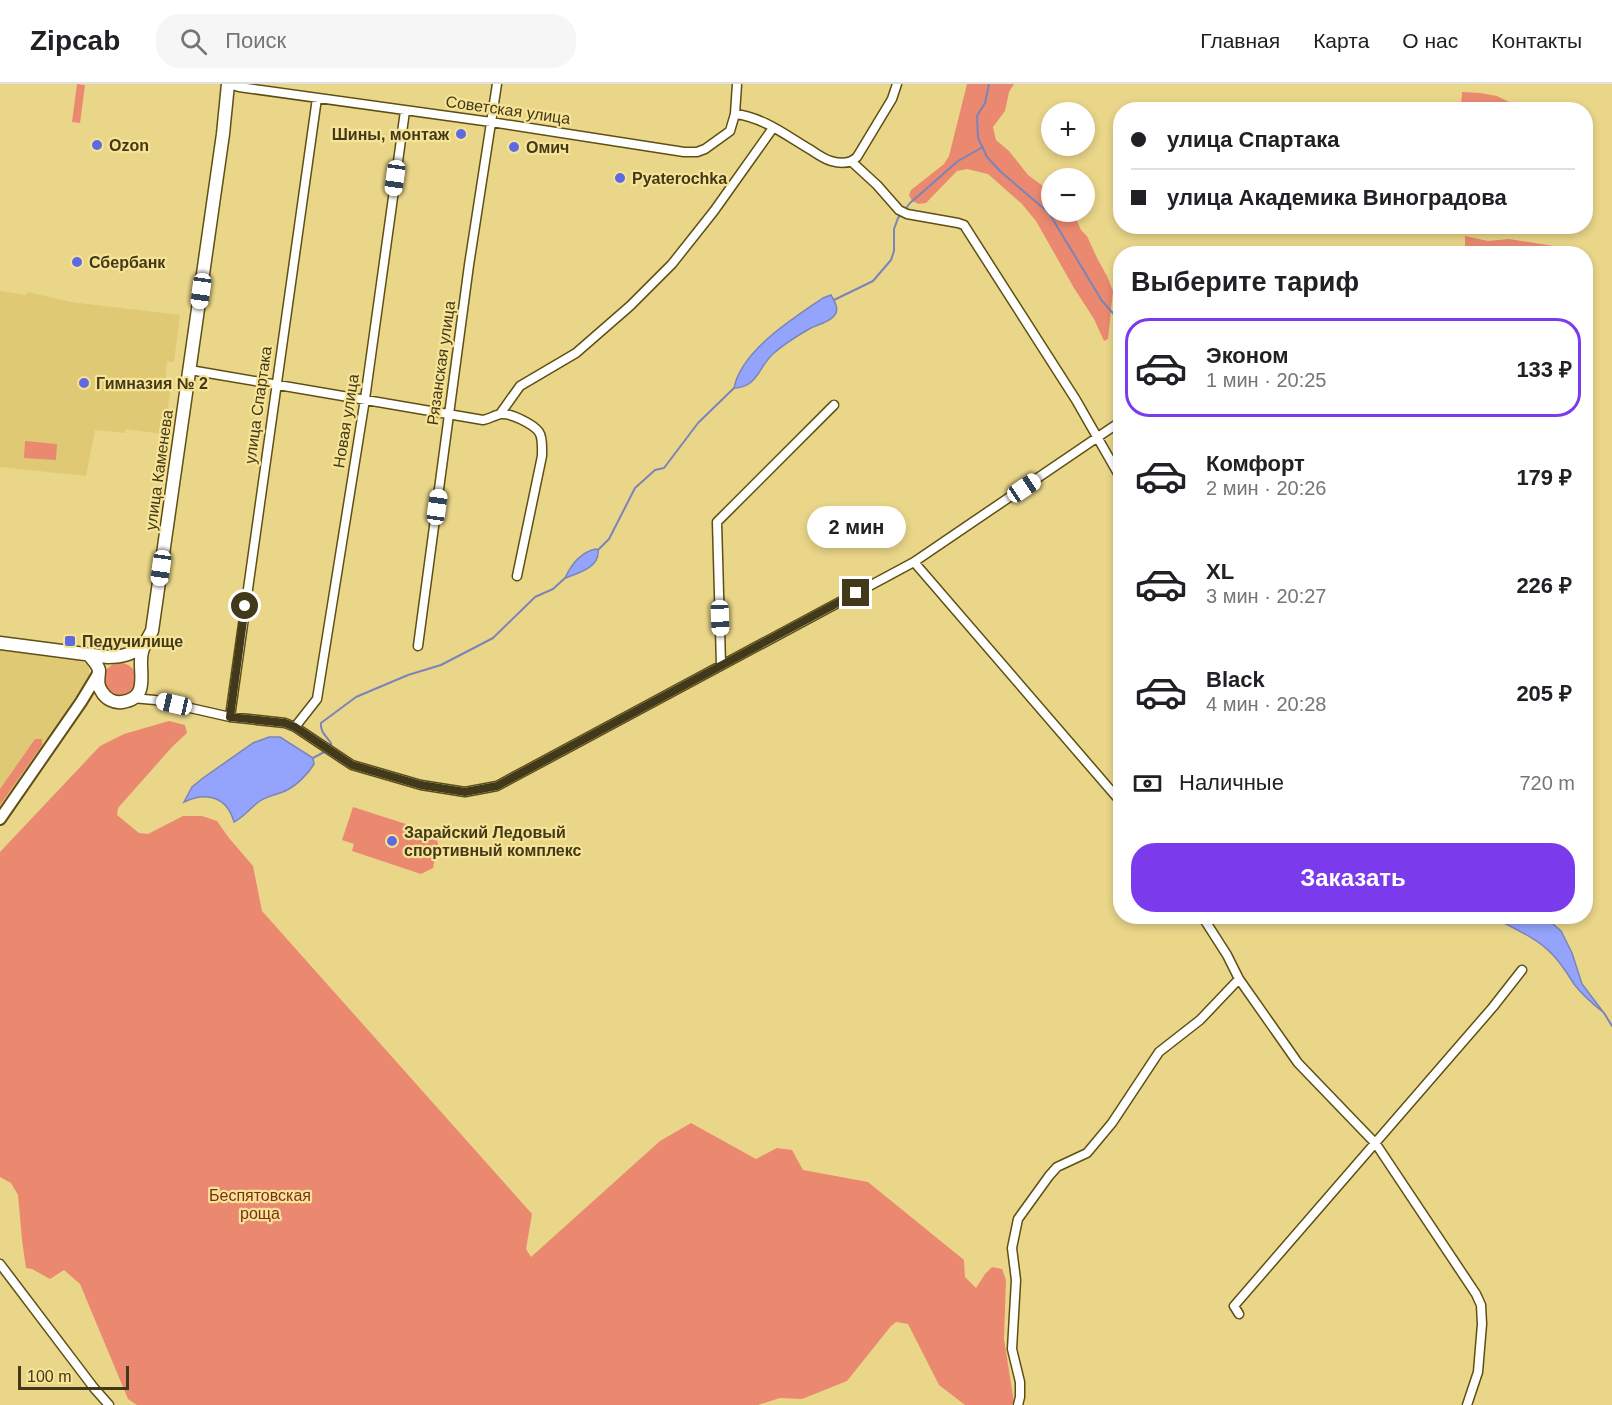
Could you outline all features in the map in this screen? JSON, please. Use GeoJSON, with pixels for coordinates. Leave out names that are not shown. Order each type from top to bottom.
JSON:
{"type":"FeatureCollection","features":[{"type":"Feature","properties":{"kind":"main road","name":"улица Каменева"},"geometry":{"type":"LineString","coordinates":[[141,676],[141,655],[152,631],[223,134],[228,84]]}},
{"type":"Feature","properties":{"kind":"main road"},"geometry":{"type":"LineString","coordinates":[[0,643],[115,657],[134,653],[144,645]]}},
{"type":"Feature","properties":{"kind":"main road"},"geometry":{"type":"LineString","coordinates":[[89,655],[98,667],[98,686],[105,697],[117,702],[132,698],[139,691],[141,676]]}},
{"type":"Feature","properties":{"kind":"street","name":"Советская улица"},"geometry":{"type":"LineString","coordinates":[[228,84],[684,152],[698,152],[705,149],[730,131],[735,114],[737,84]]}},
{"type":"Feature","properties":{"kind":"street","name":"Рязанская улица"},"geometry":{"type":"LineString","coordinates":[[418,646],[469,265],[497,84]]}},
{"type":"Feature","properties":{"kind":"street"},"geometry":{"type":"LineString","coordinates":[[735,114],[746,115],[773,128],[829,160],[852,162],[858,157],[886,109],[897,84]]}},
{"type":"Feature","properties":{"kind":"street","name":"улица Спартака"},"geometry":{"type":"LineString","coordinates":[[230,717],[317,98]]}},
{"type":"Feature","properties":{"kind":"street","name":"Новая улица"},"geometry":{"type":"LineString","coordinates":[[295,727],[318,699],[365,399],[405,111]]}},
{"type":"Feature","properties":{"kind":"street"},"geometry":{"type":"LineString","coordinates":[[500,414],[520,386],[576,353],[638,299],[672,264],[714,211],[773,128]]}},
{"type":"Feature","properties":{"kind":"street"},"geometry":{"type":"LineString","coordinates":[[852,162],[899,210],[907,214],[964,225],[1076,400],[1113,465]]}},
{"type":"Feature","properties":{"kind":"street"},"geometry":{"type":"LineString","coordinates":[[190,370],[483,420],[500,414],[508,414],[525,421],[539,432],[542,456],[517,576]]}},
{"type":"Feature","properties":{"kind":"street"},"geometry":{"type":"LineString","coordinates":[[721,665],[717,522],[834,405]]}},
{"type":"Feature","properties":{"kind":"street"},"geometry":{"type":"LineString","coordinates":[[132,698],[155,700],[230,717],[285,723],[295,727],[352,765],[421,785],[465,792],[497,786],[914,562],[1113,427]]}},
{"type":"Feature","properties":{"kind":"street"},"geometry":{"type":"LineString","coordinates":[[914,562],[1113,793]]}},
{"type":"Feature","properties":{"kind":"street"},"geometry":{"type":"LineString","coordinates":[[0,819],[81,702],[104,663],[115,657],[134,662],[150,695],[155,700]]}},
{"type":"Feature","properties":{"kind":"street"},"geometry":{"type":"LineString","coordinates":[[81,702],[92,696],[105,697]]}},
{"type":"Feature","properties":{"kind":"street"},"geometry":{"type":"LineString","coordinates":[[1207,924],[1239,979],[1298,1063],[1376,1144],[1476,1294],[1481,1305],[1482,1324],[1478,1372],[1467,1405]]}},
{"type":"Feature","properties":{"kind":"street"},"geometry":{"type":"LineString","coordinates":[[1239,1314],[1234,1306],[1376,1144],[1522,970]]}},
{"type":"Feature","properties":{"kind":"street"},"geometry":{"type":"LineString","coordinates":[[1017,1405],[1020,1397],[1020,1382],[1012,1348],[1016,1280],[1012,1248],[1018,1219],[1057,1167],[1087,1153],[1112,1123],[1159,1052],[1200,1020],[1239,979]]}},
{"type":"Feature","properties":{"kind":"street"},"geometry":{"type":"LineString","coordinates":[[0,1264],[94,1388],[110,1405]]}},
{"type":"Feature","properties":{"kind":"shaded area","name":"Гимназия № 2"},"geometry":{"type":"Polygon","coordinates":[[[0,291],[26,295],[28,292],[71,302],[180,315],[174,362],[167,361],[165,383],[171,384],[165,432],[163,434],[126,429],[125,433],[95,430],[86,476],[0,467],[0,291]]]}},
{"type":"Feature","properties":{"kind":"shaded area"},"geometry":{"type":"Polygon","coordinates":[[[0,648],[78,658],[88,666],[90,674],[0,809],[0,648]]]}},
{"type":"Feature","properties":{"kind":"green space"},"geometry":{"type":"Polygon","coordinates":[[[77,84],[85,85],[80,123],[72,122],[77,84]]]}},
{"type":"Feature","properties":{"kind":"green space"},"geometry":{"type":"Polygon","coordinates":[[[967,84],[1014,84],[1009,92],[1005,111],[993,127],[996,140],[1009,151],[1028,175],[1041,185],[1041,222],[1077,222],[1087,236],[1113,291],[1108,339],[1104,341],[1094,319],[1036,221],[1022,204],[988,174],[967,169],[957,171],[926,203],[919,204],[912,201],[909,195],[911,190],[944,164],[949,156],[967,84]]]}},
{"type":"Feature","properties":{"kind":"green space"},"geometry":{"type":"Polygon","coordinates":[[[1462,92],[1497,96],[1509,102],[1461,102],[1462,92]]]}},
{"type":"Feature","properties":{"kind":"green space"},"geometry":{"type":"Polygon","coordinates":[[[1465,236],[1488,241],[1509,239],[1553,246],[1465,246],[1465,236]]]}},
{"type":"Feature","properties":{"kind":"green space"},"geometry":{"type":"Polygon","coordinates":[[[25,441],[57,444],[56,460],[24,458],[25,441]]]}},
{"type":"Feature","properties":{"kind":"green space"},"geometry":{"type":"Polygon","coordinates":[[[120,663],[132,668],[137,680],[132,692],[120,697],[108,692],[103,680],[108,668],[120,663]]]}},
{"type":"Feature","properties":{"kind":"green space","name":"Беспятовская роща"},"geometry":{"type":"Polygon","coordinates":[[[169,721],[185,725],[187,733],[118,808],[117,815],[139,833],[148,834],[183,816],[202,816],[217,821],[253,866],[262,911],[532,1214],[526,1249],[531,1257],[660,1141],[691,1123],[756,1159],[777,1148],[792,1150],[803,1170],[868,1182],[964,1260],[965,1277],[976,1288],[992,1267],[1002,1269],[1006,1280],[1004,1339],[1014,1402],[1011,1405],[965,1405],[939,1385],[908,1324],[896,1322],[847,1381],[802,1399],[780,1398],[758,1405],[137,1405],[128,1399],[80,1284],[64,1270],[50,1279],[26,1268],[18,1195],[11,1183],[0,1177],[0,852],[100,746],[124,734],[169,721]]]}},
{"type":"Feature","properties":{"kind":"green space"},"geometry":{"type":"Polygon","coordinates":[[[35,739],[42,739],[42,745],[0,805],[0,789],[35,739]]]}},
{"type":"Feature","properties":{"kind":"green space","name":"Зарайский Ледовый спортивный комплекс"},"geometry":{"type":"Polygon","coordinates":[[[353,807],[434,833],[438,843],[433,868],[421,874],[352,851],[354,844],[342,840],[353,807]]]}},
{"type":"Feature","properties":{"kind":"water"},"geometry":{"type":"Polygon","coordinates":[[[831,295],[837,309],[834,316],[786,343],[769,358],[753,380],[742,387],[734,388],[739,374],[757,349],[797,315],[831,295]]]}},
{"type":"Feature","properties":{"kind":"water"},"geometry":{"type":"Polygon","coordinates":[[[596,549],[598,556],[592,565],[565,578],[577,560],[596,549]]]}},
{"type":"Feature","properties":{"kind":"water"},"geometry":{"type":"Polygon","coordinates":[[[269,737],[280,737],[313,758],[312,768],[295,785],[284,792],[263,799],[234,822],[226,807],[215,798],[201,797],[184,802],[192,787],[203,778],[253,743],[269,737]]]}},
{"type":"Feature","properties":{"kind":"water"},"geometry":{"type":"Polygon","coordinates":[[[1506,924],[1553,924],[1561,931],[1572,953],[1582,984],[1604,1013],[1581,992],[1546,948],[1506,924]]]}},
{"type":"Feature","properties":{"kind":"waterway"},"geometry":{"type":"LineString","coordinates":[[989,84],[985,103],[977,116],[978,138],[987,157],[1049,213],[1102,301],[1113,313]]}},
{"type":"Feature","properties":{"kind":"waterway"},"geometry":{"type":"LineString","coordinates":[[834,300],[873,281],[891,260],[894,251],[894,229],[898,218],[910,203],[958,161],[983,147]]}},
{"type":"Feature","properties":{"kind":"waterway"},"geometry":{"type":"LineString","coordinates":[[598,550],[609,539],[635,488],[655,470],[664,468],[698,423],[734,388]]}},
{"type":"Feature","properties":{"kind":"waterway"},"geometry":{"type":"LineString","coordinates":[[331,748],[331,743],[322,731],[321,723],[356,697],[408,675],[441,665],[493,638],[535,597],[553,589],[565,578]]}},
{"type":"Feature","properties":{"kind":"waterway"},"geometry":{"type":"LineString","coordinates":[[313,758],[326,751]]}},
{"type":"Feature","properties":{"kind":"waterway"},"geometry":{"type":"LineString","coordinates":[[1604,1013],[1612,1026]]}},
{"type":"Feature","properties":{"kind":"place","name":"Шины, монтаж"},"geometry":{"type":"Point","coordinates":[461,134]}},
{"type":"Feature","properties":{"kind":"place","name":"Ozon"},"geometry":{"type":"Point","coordinates":[97,145]}},
{"type":"Feature","properties":{"kind":"place","name":"Омич"},"geometry":{"type":"Point","coordinates":[514,147]}},
{"type":"Feature","properties":{"kind":"place","name":"Pyaterochka"},"geometry":{"type":"Point","coordinates":[620,178]}},
{"type":"Feature","properties":{"kind":"place","name":"Сбербанк"},"geometry":{"type":"Point","coordinates":[77,262]}},
{"type":"Feature","properties":{"kind":"place","name":"Гимназия № 2"},"geometry":{"type":"Point","coordinates":[84,383]}},
{"type":"Feature","properties":{"kind":"place","name":"Педучилище"},"geometry":{"type":"Point","coordinates":[70,641]}},
{"type":"Feature","properties":{"kind":"place","name":"Зарайский Ледовый спортивный комплекс"},"geometry":{"type":"Point","coordinates":[392,841]}},
{"type":"Feature","properties":{"kind":"route"},"geometry":{"type":"LineString","coordinates":[[245,606],[230,717],[285,723],[304,732],[352,765],[421,785],[465,792],[497,786],[856,593]]}}]}
